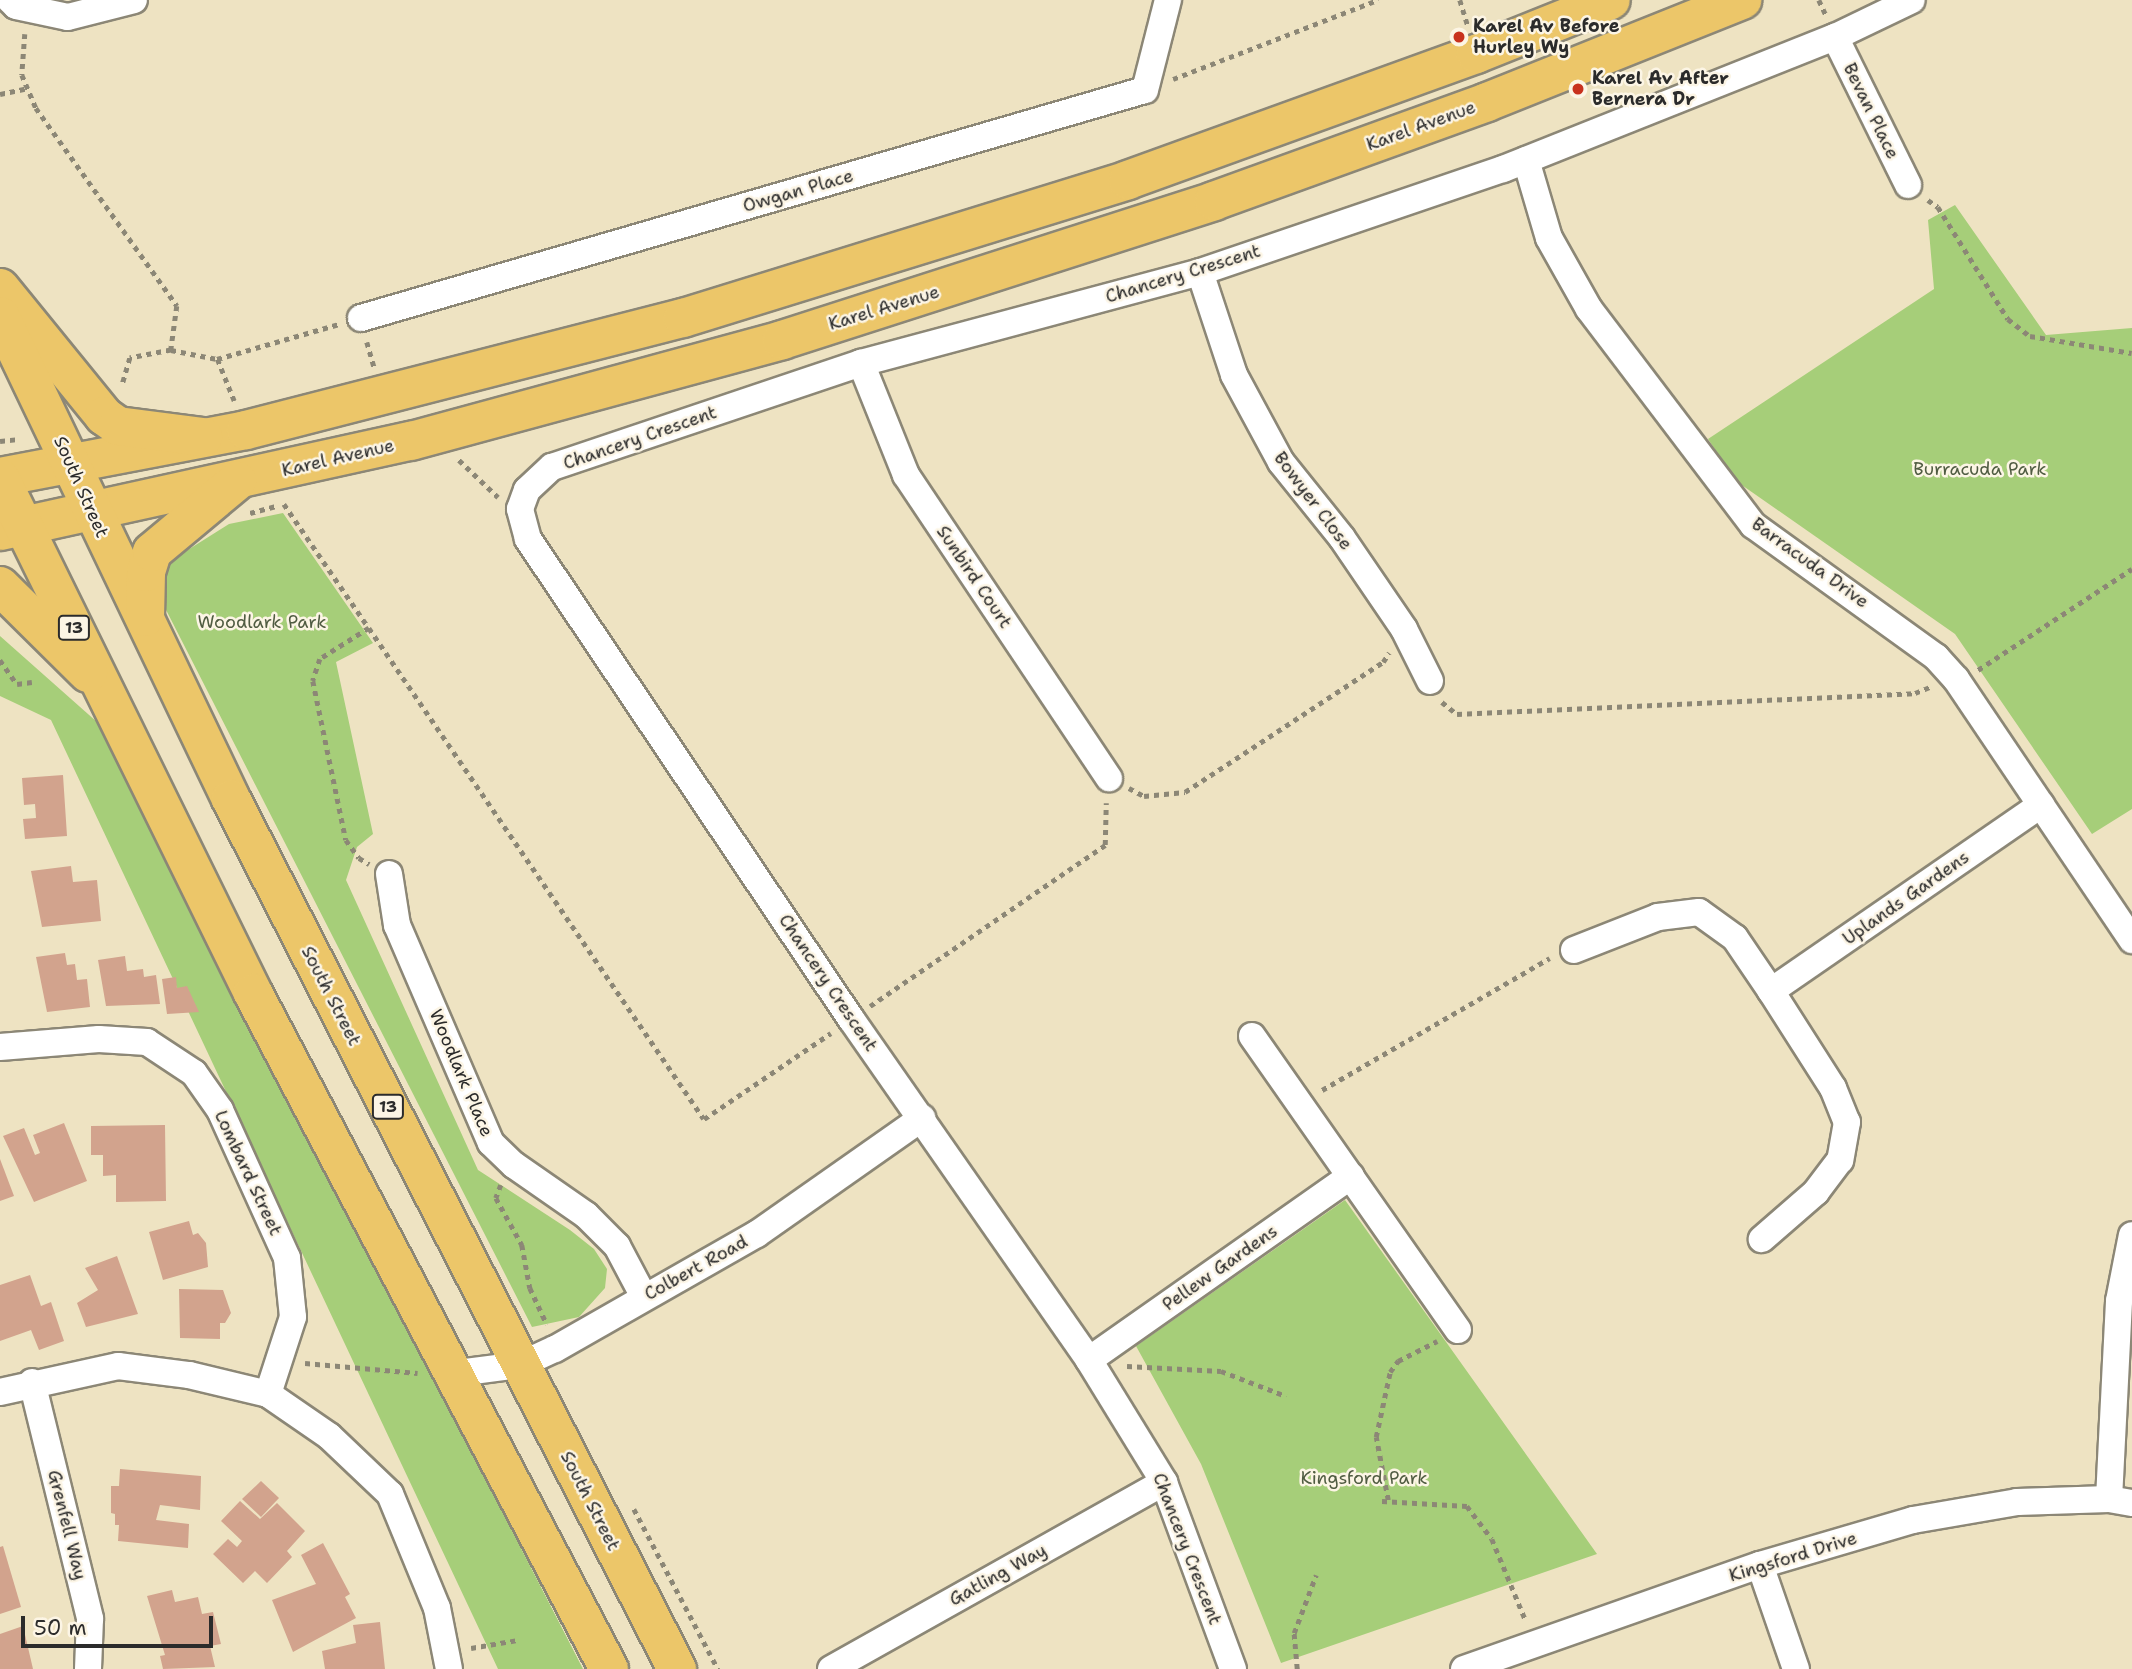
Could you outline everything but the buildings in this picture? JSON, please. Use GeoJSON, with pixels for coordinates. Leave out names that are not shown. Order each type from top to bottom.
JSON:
{"type":"FeatureCollection","features":[{"type":"Feature","properties":{"kind":"main road"},"geometry":{"type":"LineString","coordinates":[[0,478],[246,430],[683,318],[1128,180],[1476,54],[1611,0]]}},
{"type":"Feature","properties":{"kind":"main road","name":"Karel Avenue"},"geometry":{"type":"LineString","coordinates":[[12,528],[93,513],[258,494],[411,442],[782,340],[1035,262],[1487,102],[1676,16],[1742,0]]}},
{"type":"Feature","properties":{"kind":"main road"},"geometry":{"type":"LineString","coordinates":[[0,288],[104,416],[118,426],[203,438]]}},
{"type":"Feature","properties":{"kind":"main road","name":"South Street"},"geometry":{"type":"LineString","coordinates":[[0,316],[145,621],[520,1365],[677,1669]]}},
{"type":"Feature","properties":{"kind":"main road","name":"13"},"geometry":{"type":"LineString","coordinates":[[0,478],[12,528],[102,686],[450,1374],[609,1669]]}},
{"type":"Feature","properties":{"kind":"main road"},"geometry":{"type":"LineString","coordinates":[[145,621],[146,572],[152,552],[258,494]]}},
{"type":"Feature","properties":{"kind":"main road"},"geometry":{"type":"LineString","coordinates":[[0,586],[102,686]]}},
{"type":"Feature","properties":{"kind":"street"},"geometry":{"type":"LineString","coordinates":[[19,4],[68,17],[134,0]]}},
{"type":"Feature","properties":{"kind":"street"},"geometry":{"type":"LineString","coordinates":[[1145,90],[1168,0]]}},
{"type":"Feature","properties":{"kind":"street","name":"Chancery Crescent"},"geometry":{"type":"LineString","coordinates":[[1233,1669],[1164,1482],[1089,1360],[851,1019],[528,539],[520,509],[527,490],[552,467],[861,363],[1200,272],[1526,160],[1835,37],[1912,0]]}},
{"type":"Feature","properties":{"kind":"street","name":"Bevan Place"},"geometry":{"type":"LineString","coordinates":[[1835,37],[1908,185]]}},
{"type":"Feature","properties":{"kind":"street","name":"Owgan Place"},"geometry":{"type":"LineString","coordinates":[[361,318],[1145,90]]}},
{"type":"Feature","properties":{"kind":"street","name":"Barracuda Drive"},"geometry":{"type":"LineString","coordinates":[[1526,160],[1549,238],[1589,309],[1753,525],[1936,657],[1956,679],[2132,940]]}},
{"type":"Feature","properties":{"kind":"street","name":"Bowyer Close"},"geometry":{"type":"LineString","coordinates":[[1200,272],[1234,374],[1281,462],[1342,538],[1404,629],[1430,681]]}},
{"type":"Feature","properties":{"kind":"street","name":"Sunbird Court"},"geometry":{"type":"LineString","coordinates":[[861,363],[906,475],[1110,778]]}},
{"type":"Feature","properties":{"kind":"street","name":"Uplands Gardens"},"geometry":{"type":"LineString","coordinates":[[1771,991],[2041,805]]}},
{"type":"Feature","properties":{"kind":"street","name":"Woodlark Place"},"geometry":{"type":"LineString","coordinates":[[388,874],[397,925],[491,1143],[514,1165],[617,1246],[644,1297]]}},
{"type":"Feature","properties":{"kind":"street"},"geometry":{"type":"LineString","coordinates":[[1574,950],[1658,917],[1699,912],[1735,939],[1771,991],[1833,1088],[1847,1122],[1840,1160],[1816,1192],[1762,1239]]}},
{"type":"Feature","properties":{"kind":"street"},"geometry":{"type":"LineString","coordinates":[[1252,1035],[1458,1330]]}},
{"type":"Feature","properties":{"kind":"street","name":"Lombard Street"},"geometry":{"type":"LineString","coordinates":[[0,1047],[99,1039],[147,1042],[194,1073],[220,1110],[288,1258],[293,1317],[282,1358],[268,1394]]}},
{"type":"Feature","properties":{"kind":"street","name":"Colbert Road"},"geometry":{"type":"LineString","coordinates":[[450,1374],[520,1365],[555,1349],[757,1234],[922,1118]]}},
{"type":"Feature","properties":{"kind":"street","name":"Pellew Gardens"},"geometry":{"type":"LineString","coordinates":[[1089,1360],[1351,1176]]}},
{"type":"Feature","properties":{"kind":"street"},"geometry":{"type":"LineString","coordinates":[[2120,1501],[2119,1301],[2132,1235]]}},
{"type":"Feature","properties":{"kind":"street"},"geometry":{"type":"LineString","coordinates":[[0,1392],[32,1382],[118,1366],[189,1375],[268,1394],[329,1436],[390,1494],[437,1608],[447,1659]]}},
{"type":"Feature","properties":{"kind":"street","name":"Grenfell Way"},"geometry":{"type":"LineString","coordinates":[[32,1382],[90,1619],[88,1669]]}},
{"type":"Feature","properties":{"kind":"street","name":"Gatling Way"},"geometry":{"type":"LineString","coordinates":[[831,1669],[1164,1482]]}},
{"type":"Feature","properties":{"kind":"street","name":"Kingsford Drive"},"geometry":{"type":"LineString","coordinates":[[1464,1669],[1760,1565],[1964,1509],[2120,1501]]}},
{"type":"Feature","properties":{"kind":"street"},"geometry":{"type":"LineString","coordinates":[[1760,1565],[1796,1669]]}},
{"type":"Feature","properties":{"kind":"path"},"geometry":{"type":"LineString","coordinates":[[1145,90],[1378,0]]}},
{"type":"Feature","properties":{"kind":"path"},"geometry":{"type":"LineString","coordinates":[[19,4],[22,52],[28,88],[36,108],[177,306],[171,350]]}},
{"type":"Feature","properties":{"kind":"path"},"geometry":{"type":"LineString","coordinates":[[0,94],[28,88]]}},
{"type":"Feature","properties":{"kind":"path"},"geometry":{"type":"LineString","coordinates":[[1908,185],[1938,206],[2008,319],[2030,336],[2132,354]]}},
{"type":"Feature","properties":{"kind":"path"},"geometry":{"type":"LineString","coordinates":[[118,397],[130,358],[171,350],[217,359],[361,318],[382,396]]}},
{"type":"Feature","properties":{"kind":"path"},"geometry":{"type":"LineString","coordinates":[[217,359],[246,430]]}},
{"type":"Feature","properties":{"kind":"path"},"geometry":{"type":"LineString","coordinates":[[447,461],[462,461],[495,495],[520,509]]}},
{"type":"Feature","properties":{"kind":"path"},"geometry":{"type":"LineString","coordinates":[[258,494],[369,628],[704,1119],[1105,845],[1110,778],[1144,796],[1185,793],[1383,662],[1404,629]]}},
{"type":"Feature","properties":{"kind":"path"},"geometry":{"type":"LineString","coordinates":[[1972,674],[2132,569]]}},
{"type":"Feature","properties":{"kind":"path"},"geometry":{"type":"LineString","coordinates":[[369,628],[320,659],[313,681],[346,839],[359,858],[388,874]]}},
{"type":"Feature","properties":{"kind":"path"},"geometry":{"type":"LineString","coordinates":[[0,660],[17,684],[33,682]]}},
{"type":"Feature","properties":{"kind":"path"},"geometry":{"type":"LineString","coordinates":[[1430,681],[1445,708],[1457,715],[1915,693],[1937,684]]}},
{"type":"Feature","properties":{"kind":"path"},"geometry":{"type":"LineString","coordinates":[[1300,1104],[1540,961],[1574,950]]}},
{"type":"Feature","properties":{"kind":"path"},"geometry":{"type":"LineString","coordinates":[[514,1165],[496,1198],[522,1244],[530,1288],[555,1349]]}},
{"type":"Feature","properties":{"kind":"path"},"geometry":{"type":"LineString","coordinates":[[1458,1330],[1398,1362],[1390,1371],[1376,1437],[1385,1500],[1467,1506],[1477,1515],[1492,1539],[1535,1644]]}},
{"type":"Feature","properties":{"kind":"path"},"geometry":{"type":"LineString","coordinates":[[282,1358],[392,1373],[450,1374]]}},
{"type":"Feature","properties":{"kind":"path"},"geometry":{"type":"LineString","coordinates":[[1089,1360],[1158,1369],[1221,1371],[1286,1395]]}},
{"type":"Feature","properties":{"kind":"path"},"geometry":{"type":"LineString","coordinates":[[628,1497],[719,1669]]}},
{"type":"Feature","properties":{"kind":"path"},"geometry":{"type":"LineString","coordinates":[[1297,1669],[1294,1633],[1316,1575]]}},
{"type":"Feature","properties":{"kind":"path"},"geometry":{"type":"LineString","coordinates":[[447,1659],[518,1640]]}},
{"type":"Feature","properties":{"kind":"green space","name":"Burracuda Park"},"geometry":{"type":"Polygon","coordinates":[[[1955,205],[2046,335],[2132,328],[2132,809],[2092,834],[1955,634],[1736,481],[1708,439],[1934,289],[1928,220],[1955,205]]]}},
{"type":"Feature","properties":{"kind":"green space","name":"Woodlark Park"},"geometry":{"type":"Polygon","coordinates":[[[283,513],[373,643],[336,662],[373,834],[357,847],[346,880],[478,1170],[570,1230],[594,1249],[607,1269],[605,1288],[579,1317],[532,1327],[162,602],[164,574],[175,558],[229,524],[283,513]]]}},
{"type":"Feature","properties":{"kind":"green space"},"geometry":{"type":"Polygon","coordinates":[[[0,636],[97,722],[583,1669],[498,1669],[51,720],[0,696],[0,636]]]}},
{"type":"Feature","properties":{"kind":"green space","name":"Kingsford Park"},"geometry":{"type":"Polygon","coordinates":[[[1345,1200],[1597,1554],[1281,1663],[1201,1464],[1136,1346],[1345,1200]]]}},
{"type":"Feature","properties":{"kind":"place","name":"Karel Av Before Hurley Wy"},"geometry":{"type":"Point","coordinates":[1459,37]}},
{"type":"Feature","properties":{"kind":"place","name":"Karel Av After Bernera Dr"},"geometry":{"type":"Point","coordinates":[1578,89]}}]}
